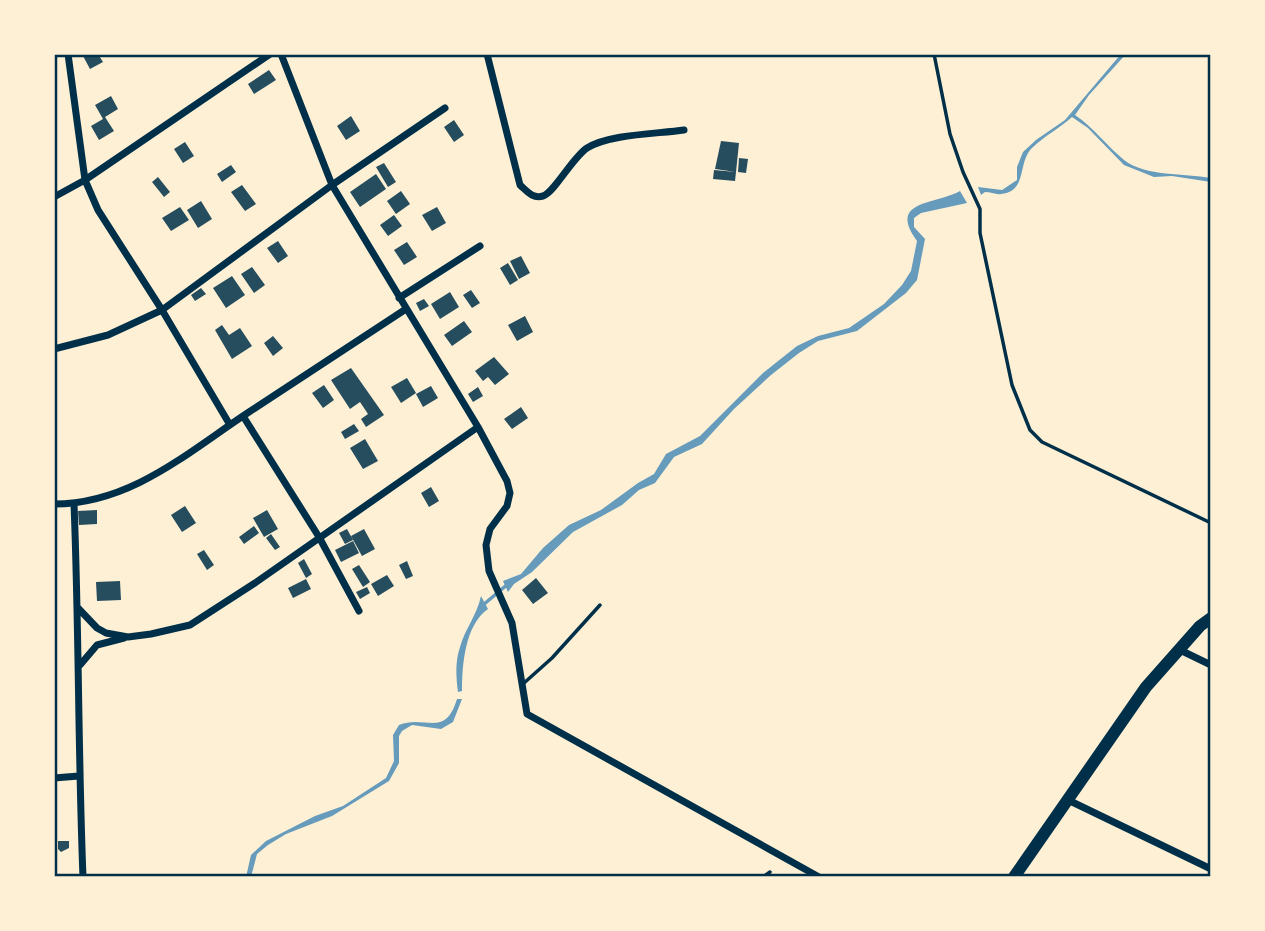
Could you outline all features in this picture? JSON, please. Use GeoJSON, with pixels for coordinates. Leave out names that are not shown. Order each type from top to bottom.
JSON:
{"type":"FeatureCollection","features":[{"type":"Feature","properties":{"kind":"main road"},"geometry":{"type":"LineString","coordinates":[[1014,877],[1146,687],[1200,626],[1211,618]]}},
{"type":"Feature","properties":{"kind":"street"},"geometry":{"type":"LineString","coordinates":[[68,54],[85,180],[98,210],[163,310],[230,425]]}},
{"type":"Feature","properties":{"kind":"street"},"geometry":{"type":"LineString","coordinates":[[54,197],[85,180],[270,54]]}},
{"type":"Feature","properties":{"kind":"street"},"geometry":{"type":"LineString","coordinates":[[281,54],[332,186],[478,427],[507,481],[510,493],[507,506],[490,528],[486,545],[491,576],[512,623],[527,714],[819,877]]}},
{"type":"Feature","properties":{"kind":"street"},"geometry":{"type":"LineString","coordinates":[[487,54],[520,185],[530,195],[547,195],[574,160],[587,148],[605,141],[684,130]]}},
{"type":"Feature","properties":{"kind":"street"},"geometry":{"type":"LineString","coordinates":[[54,349],[108,335],[163,310],[332,186],[445,108]]}},
{"type":"Feature","properties":{"kind":"street"},"geometry":{"type":"LineString","coordinates":[[399,298],[480,246]]}},
{"type":"Feature","properties":{"kind":"street"},"geometry":{"type":"LineString","coordinates":[[54,504],[74,504],[105,498],[135,486],[185,458],[243,416],[406,309]]}},
{"type":"Feature","properties":{"kind":"street"},"geometry":{"type":"LineString","coordinates":[[243,416],[319,537],[359,611]]}},
{"type":"Feature","properties":{"kind":"street"},"geometry":{"type":"LineString","coordinates":[[79,666],[97,645],[190,625],[256,583],[478,427]]}},
{"type":"Feature","properties":{"kind":"street"},"geometry":{"type":"LineString","coordinates":[[74,504],[83,877]]}},
{"type":"Feature","properties":{"kind":"street"},"geometry":{"type":"LineString","coordinates":[[78,608],[97,628],[106,633],[128,637]]}},
{"type":"Feature","properties":{"kind":"street"},"geometry":{"type":"LineString","coordinates":[[1180,649],[1211,665]]}},
{"type":"Feature","properties":{"kind":"street"},"geometry":{"type":"LineString","coordinates":[[54,778],[79,776]]}},
{"type":"Feature","properties":{"kind":"street"},"geometry":{"type":"LineString","coordinates":[[1068,800],[1211,869]]}},
{"type":"Feature","properties":{"kind":"lane"},"geometry":{"type":"LineString","coordinates":[[934,54],[950,134],[978,206],[980,233],[1012,385],[1030,430],[1042,442],[1211,523]]}},
{"type":"Feature","properties":{"kind":"lane"},"geometry":{"type":"LineString","coordinates":[[522,685],[552,658],[600,605]]}},
{"type":"Feature","properties":{"kind":"lane"},"geometry":{"type":"LineString","coordinates":[[763,877],[770,872]]}},
{"type":"Feature","properties":{"kind":"water"},"geometry":{"type":"Polygon","coordinates":[[[1121,54],[1126,54],[1075,115],[1133,165],[1154,172],[1211,178],[1211,182],[1172,176],[1154,177],[1124,165],[1088,128],[1072,117],[1027,154],[1015,188],[1001,194],[985,192],[981,195],[978,187],[1002,190],[1017,180],[1017,167],[1023,152],[1065,120],[1121,54]]]}},
{"type":"Feature","properties":{"kind":"water"},"geometry":{"type":"Polygon","coordinates":[[[960,191],[967,203],[921,213],[914,218],[914,227],[925,239],[917,280],[906,293],[857,331],[818,341],[799,353],[734,409],[702,444],[674,457],[655,483],[639,490],[622,505],[573,532],[508,592],[503,581],[521,574],[543,548],[569,525],[601,510],[654,474],[666,454],[700,436],[763,373],[797,346],[818,336],[849,328],[884,304],[911,271],[917,241],[909,228],[908,218],[911,211],[927,202],[960,191]]]}},
{"type":"Feature","properties":{"kind":"water"},"geometry":{"type":"Polygon","coordinates":[[[481,596],[488,609],[474,625],[466,646],[462,691],[458,692],[458,653],[481,596]]]}},
{"type":"Feature","properties":{"kind":"water"},"geometry":{"type":"Polygon","coordinates":[[[457,699],[462,699],[453,722],[441,729],[412,725],[402,731],[399,736],[399,763],[389,781],[332,816],[286,834],[268,845],[257,854],[251,877],[246,877],[251,855],[266,841],[315,816],[343,806],[386,778],[394,761],[393,735],[399,725],[408,722],[440,722],[447,718],[457,699]]]}},
{"type":"Feature","properties":{"kind":"building"},"geometry":{"type":"Polygon","coordinates":[[[98,54],[103,62],[90,69],[83,56],[98,54]]]}},
{"type":"Feature","properties":{"kind":"building"},"geometry":{"type":"Polygon","coordinates":[[[269,70],[276,80],[254,94],[248,84],[269,70]]]}},
{"type":"Feature","properties":{"kind":"building"},"geometry":{"type":"Polygon","coordinates":[[[111,96],[118,109],[105,117],[114,131],[99,140],[91,126],[103,119],[95,105],[111,96]]]}},
{"type":"Feature","properties":{"kind":"building"},"geometry":{"type":"Polygon","coordinates":[[[351,116],[360,131],[346,140],[337,126],[351,116]]]}},
{"type":"Feature","properties":{"kind":"building"},"geometry":{"type":"Polygon","coordinates":[[[454,120],[464,135],[454,142],[444,127],[454,120]]]}},
{"type":"Feature","properties":{"kind":"building"},"geometry":{"type":"Polygon","coordinates":[[[721,141],[739,143],[736,172],[715,169],[721,141]]]}},
{"type":"Feature","properties":{"kind":"building"},"geometry":{"type":"Polygon","coordinates":[[[185,142],[194,156],[183,163],[174,149],[185,142]]]}},
{"type":"Feature","properties":{"kind":"building"},"geometry":{"type":"Polygon","coordinates":[[[739,158],[748,159],[746,173],[738,172],[739,158]]]}},
{"type":"Feature","properties":{"kind":"building"},"geometry":{"type":"Polygon","coordinates":[[[384,163],[396,182],[388,187],[376,167],[384,163]]]}},
{"type":"Feature","properties":{"kind":"building"},"geometry":{"type":"Polygon","coordinates":[[[231,165],[236,172],[222,182],[217,174],[231,165]]]}},
{"type":"Feature","properties":{"kind":"building"},"geometry":{"type":"Polygon","coordinates":[[[714,170],[736,172],[735,181],[713,179],[714,170]]]}},
{"type":"Feature","properties":{"kind":"building"},"geometry":{"type":"Polygon","coordinates":[[[376,174],[386,189],[360,207],[350,192],[376,174]]]}},
{"type":"Feature","properties":{"kind":"building"},"geometry":{"type":"Polygon","coordinates":[[[158,177],[170,192],[164,197],[152,182],[158,177]]]}},
{"type":"Feature","properties":{"kind":"building"},"geometry":{"type":"Polygon","coordinates":[[[242,185],[256,204],[245,211],[231,192],[242,185]]]}},
{"type":"Feature","properties":{"kind":"building"},"geometry":{"type":"Polygon","coordinates":[[[401,191],[410,204],[396,214],[387,201],[401,191]]]}},
{"type":"Feature","properties":{"kind":"building"},"geometry":{"type":"Polygon","coordinates":[[[201,201],[212,219],[198,228],[187,210],[201,201]]]}},
{"type":"Feature","properties":{"kind":"building"},"geometry":{"type":"Polygon","coordinates":[[[180,207],[189,220],[171,231],[162,218],[180,207]]]}},
{"type":"Feature","properties":{"kind":"building"},"geometry":{"type":"Polygon","coordinates":[[[437,207],[446,223],[432,231],[422,215],[437,207]]]}},
{"type":"Feature","properties":{"kind":"building"},"geometry":{"type":"Polygon","coordinates":[[[394,215],[402,226],[388,236],[380,225],[394,215]]]}},
{"type":"Feature","properties":{"kind":"building"},"geometry":{"type":"Polygon","coordinates":[[[278,241],[288,256],[278,263],[267,248],[278,241]]]}},
{"type":"Feature","properties":{"kind":"building"},"geometry":{"type":"Polygon","coordinates":[[[407,242],[417,257],[404,265],[394,250],[407,242]]]}},
{"type":"Feature","properties":{"kind":"building"},"geometry":{"type":"Polygon","coordinates":[[[521,256],[530,273],[519,279],[510,261],[521,256]]]}},
{"type":"Feature","properties":{"kind":"building"},"geometry":{"type":"Polygon","coordinates":[[[508,263],[518,280],[510,285],[500,268],[508,263]]]}},
{"type":"Feature","properties":{"kind":"building"},"geometry":{"type":"Polygon","coordinates":[[[252,267],[265,285],[254,293],[241,274],[252,267]]]}},
{"type":"Feature","properties":{"kind":"building"},"geometry":{"type":"Polygon","coordinates":[[[232,276],[245,295],[226,308],[213,288],[232,276]]]}},
{"type":"Feature","properties":{"kind":"building"},"geometry":{"type":"Polygon","coordinates":[[[201,288],[206,294],[195,301],[191,295],[201,288]]]}},
{"type":"Feature","properties":{"kind":"building"},"geometry":{"type":"Polygon","coordinates":[[[471,290],[480,303],[472,308],[463,295],[471,290]]]}},
{"type":"Feature","properties":{"kind":"building"},"geometry":{"type":"Polygon","coordinates":[[[450,292],[459,307],[440,319],[431,304],[450,292]]]}},
{"type":"Feature","properties":{"kind":"building"},"geometry":{"type":"Polygon","coordinates":[[[424,299],[429,306],[420,311],[416,303],[424,299]]]}},
{"type":"Feature","properties":{"kind":"building"},"geometry":{"type":"Polygon","coordinates":[[[525,316],[533,332],[517,341],[508,325],[525,316]]]}},
{"type":"Feature","properties":{"kind":"building"},"geometry":{"type":"Polygon","coordinates":[[[464,321],[472,332],[452,346],[444,335],[464,321]]]}},
{"type":"Feature","properties":{"kind":"building"},"geometry":{"type":"Polygon","coordinates":[[[222,325],[229,335],[240,328],[252,346],[232,359],[215,330],[222,325]]]}},
{"type":"Feature","properties":{"kind":"building"},"geometry":{"type":"Polygon","coordinates":[[[273,336],[283,348],[273,356],[264,343],[273,336]]]}},
{"type":"Feature","properties":{"kind":"building"},"geometry":{"type":"Polygon","coordinates":[[[494,357],[509,374],[495,385],[488,377],[483,381],[475,371],[494,357]]]}},
{"type":"Feature","properties":{"kind":"building"},"geometry":{"type":"Polygon","coordinates":[[[351,368],[384,415],[366,427],[361,419],[368,414],[360,402],[350,409],[331,380],[351,368]]]}},
{"type":"Feature","properties":{"kind":"building"},"geometry":{"type":"Polygon","coordinates":[[[407,378],[416,393],[401,403],[391,387],[407,378]]]}},
{"type":"Feature","properties":{"kind":"building"},"geometry":{"type":"Polygon","coordinates":[[[324,385],[334,400],[323,408],[312,393],[324,385]]]}},
{"type":"Feature","properties":{"kind":"building"},"geometry":{"type":"Polygon","coordinates":[[[431,386],[438,398],[423,407],[416,394],[431,386]]]}},
{"type":"Feature","properties":{"kind":"building"},"geometry":{"type":"Polygon","coordinates":[[[478,387],[483,396],[473,402],[468,394],[478,387]]]}},
{"type":"Feature","properties":{"kind":"building"},"geometry":{"type":"Polygon","coordinates":[[[521,407],[528,418],[512,429],[504,419],[521,407]]]}},
{"type":"Feature","properties":{"kind":"building"},"geometry":{"type":"Polygon","coordinates":[[[354,424],[359,431],[345,439],[341,432],[354,424]]]}},
{"type":"Feature","properties":{"kind":"building"},"geometry":{"type":"Polygon","coordinates":[[[365,439],[378,461],[363,469],[350,448],[365,439]]]}},
{"type":"Feature","properties":{"kind":"building"},"geometry":{"type":"Polygon","coordinates":[[[431,487],[439,501],[429,507],[421,493],[431,487]]]}},
{"type":"Feature","properties":{"kind":"building"},"geometry":{"type":"Polygon","coordinates":[[[185,506],[196,523],[182,532],[171,515],[185,506]]]}},
{"type":"Feature","properties":{"kind":"building"},"geometry":{"type":"Polygon","coordinates":[[[97,510],[97,524],[79,525],[78,511],[97,510]]]}},
{"type":"Feature","properties":{"kind":"building"},"geometry":{"type":"Polygon","coordinates":[[[267,510],[278,529],[264,537],[253,518],[267,510]]]}},
{"type":"Feature","properties":{"kind":"building"},"geometry":{"type":"Polygon","coordinates":[[[254,526],[259,533],[244,544],[239,537],[254,526]]]}},
{"type":"Feature","properties":{"kind":"building"},"geometry":{"type":"Polygon","coordinates":[[[347,529],[353,540],[345,544],[339,533],[347,529]]]}},
{"type":"Feature","properties":{"kind":"building"},"geometry":{"type":"Polygon","coordinates":[[[364,529],[375,549],[362,556],[351,536],[364,529]]]}},
{"type":"Feature","properties":{"kind":"building"},"geometry":{"type":"Polygon","coordinates":[[[271,534],[280,547],[275,550],[266,538],[271,534]]]}},
{"type":"Feature","properties":{"kind":"building"},"geometry":{"type":"Polygon","coordinates":[[[353,541],[359,553],[341,562],[335,550],[353,541]]]}},
{"type":"Feature","properties":{"kind":"building"},"geometry":{"type":"Polygon","coordinates":[[[204,550],[214,565],[207,570],[197,554],[204,550]]]}},
{"type":"Feature","properties":{"kind":"building"},"geometry":{"type":"Polygon","coordinates":[[[304,559],[312,574],[306,578],[298,563],[304,559]]]}},
{"type":"Feature","properties":{"kind":"building"},"geometry":{"type":"Polygon","coordinates":[[[407,561],[413,576],[406,579],[399,565],[407,561]]]}},
{"type":"Feature","properties":{"kind":"building"},"geometry":{"type":"Polygon","coordinates":[[[359,565],[370,582],[363,587],[352,569],[359,565]]]}},
{"type":"Feature","properties":{"kind":"building"},"geometry":{"type":"Polygon","coordinates":[[[387,575],[394,586],[378,596],[371,584],[387,575]]]}},
{"type":"Feature","properties":{"kind":"building"},"geometry":{"type":"Polygon","coordinates":[[[536,578],[548,593],[533,604],[522,590],[536,578]]]}},
{"type":"Feature","properties":{"kind":"building"},"geometry":{"type":"Polygon","coordinates":[[[306,579],[311,589],[293,598],[288,588],[306,579]]]}},
{"type":"Feature","properties":{"kind":"building"},"geometry":{"type":"Polygon","coordinates":[[[120,581],[121,600],[97,601],[96,582],[120,581]]]}},
{"type":"Feature","properties":{"kind":"building"},"geometry":{"type":"Polygon","coordinates":[[[367,587],[370,593],[360,599],[356,592],[367,587]]]}},
{"type":"Feature","properties":{"kind":"building"},"geometry":{"type":"Polygon","coordinates":[[[58,841],[69,841],[69,848],[61,852],[58,849],[58,841]]]}},
{"type":"Feature","properties":{"kind":"waterway"},"geometry":{"type":"LineString","coordinates":[[483,605],[509,583]]}}]}
